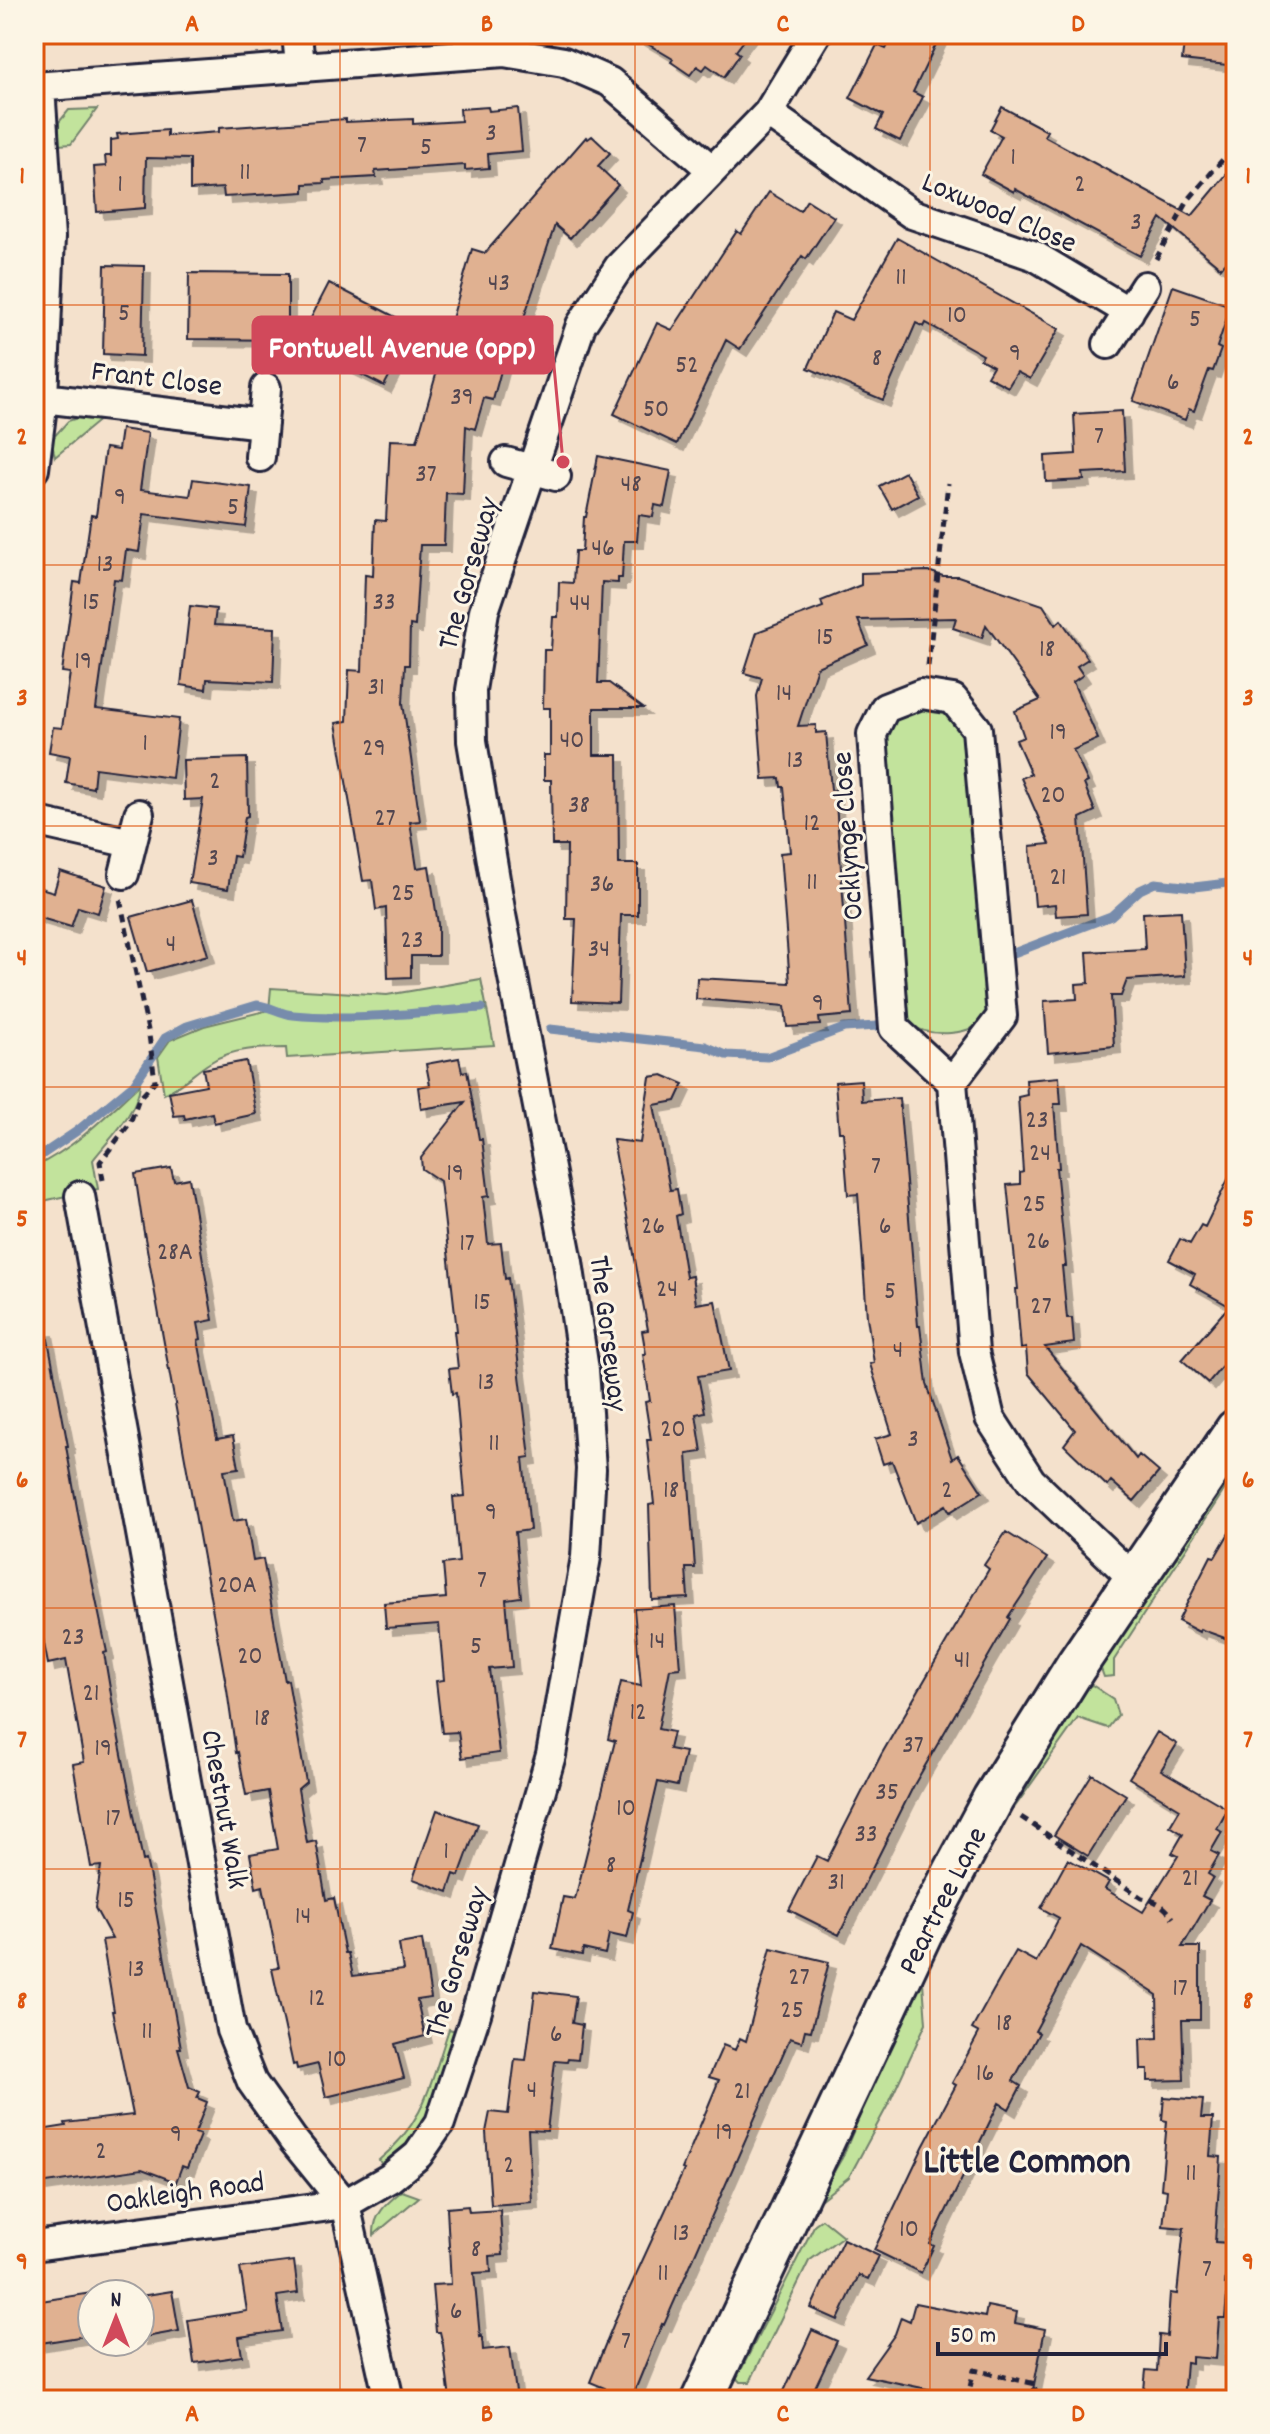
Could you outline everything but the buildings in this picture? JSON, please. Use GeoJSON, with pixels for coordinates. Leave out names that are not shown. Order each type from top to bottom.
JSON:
{"type":"FeatureCollection","features":[{"type":"Feature","properties":{"kind":"street"},"geometry":{"type":"LineString","coordinates":[[297,34],[300,66]]}},
{"type":"Feature","properties":{"kind":"street","name":"The Gorseway"},"geometry":{"type":"LineString","coordinates":[[345,2204],[390,2178],[418,2155],[440,2123],[476,2014],[551,1755],[586,1557],[591,1469],[584,1370],[568,1262],[501,915],[472,741],[471,690],[484,611],[581,325],[619,267],[768,113],[816,34]]}},
{"type":"Feature","properties":{"kind":"street"},"geometry":{"type":"LineString","coordinates":[[34,469],[43,398],[50,237],[37,87],[504,52],[564,62],[610,82],[712,170]]}},
{"type":"Feature","properties":{"kind":"street","name":"Loxwood Close"},"geometry":{"type":"LineString","coordinates":[[768,113],[912,214],[1035,256],[1129,312]]}},
{"type":"Feature","properties":{"kind":"street"},"geometry":{"type":"LineString","coordinates":[[1108,344],[1145,286]]}},
{"type":"Feature","properties":{"kind":"street","name":"Frant Close"},"geometry":{"type":"LineString","coordinates":[[260,457],[266,388]]}},
{"type":"Feature","properties":{"kind":"street","name":"Frant Close"},"geometry":{"type":"LineString","coordinates":[[43,398],[263,424]]}},
{"type":"Feature","properties":{"kind":"street"},"geometry":{"type":"LineString","coordinates":[[921,694],[953,699],[977,729],[1002,1016],[952,1082],[974,1352],[990,1418],[1031,1481],[1136,1581]]}},
{"type":"Feature","properties":{"kind":"street","name":"Ocklynge Close"},"geometry":{"type":"LineString","coordinates":[[921,694],[885,708],[872,734],[894,1028],[952,1082]]}},
{"type":"Feature","properties":{"kind":"street"},"geometry":{"type":"LineString","coordinates":[[124,874],[139,814]]}},
{"type":"Feature","properties":{"kind":"street"},"geometry":{"type":"LineString","coordinates":[[34,821],[131,843]]}},
{"type":"Feature","properties":{"kind":"street","name":"Chestnut Walk"},"geometry":{"type":"LineString","coordinates":[[81,1201],[231,2030],[252,2082],[293,2140],[345,2204],[389,2400]]}},
{"type":"Feature","properties":{"kind":"street","name":"Peartree Lane"},"geometry":{"type":"LineString","coordinates":[[702,2400],[922,1932],[993,1799],[1076,1666],[1236,1430]]}},
{"type":"Feature","properties":{"kind":"street","name":"Oakleigh Road"},"geometry":{"type":"LineString","coordinates":[[34,2246],[345,2204]]}},
{"type":"Feature","properties":{"kind":"path"},"geometry":{"type":"LineString","coordinates":[[1145,286],[1189,199],[1236,144]]}},
{"type":"Feature","properties":{"kind":"path"},"geometry":{"type":"LineString","coordinates":[[921,694],[927,676],[948,483]]}},
{"type":"Feature","properties":{"kind":"path"},"geometry":{"type":"LineString","coordinates":[[81,1201],[104,1188],[100,1162],[130,1123],[139,1098],[155,1081],[149,1035],[116,881],[124,874]]}},
{"type":"Feature","properties":{"kind":"path"},"geometry":{"type":"LineString","coordinates":[[1013,1812],[1142,1898],[1152,1899],[1166,1907],[1173,1918]]}},
{"type":"Feature","properties":{"kind":"path"},"geometry":{"type":"LineString","coordinates":[[967,2400],[974,2370],[1036,2384],[1033,2400]]}},
{"type":"Feature","properties":{"kind":"green space"},"geometry":{"type":"Polygon","coordinates":[[[97,109],[71,144],[59,145],[59,122],[69,110],[97,109]]]}},
{"type":"Feature","properties":{"kind":"green space"},"geometry":{"type":"Polygon","coordinates":[[[93,413],[102,418],[55,457],[51,440],[68,421],[93,413]]]}},
{"type":"Feature","properties":{"kind":"green space"},"geometry":{"type":"Polygon","coordinates":[[[922,705],[947,708],[966,730],[992,1014],[973,1027],[950,1033],[926,1031],[905,1022],[883,735],[894,714],[922,705]]]}},
{"type":"Feature","properties":{"kind":"green space"},"geometry":{"type":"Polygon","coordinates":[[[481,979],[494,1045],[287,1058],[286,1048],[247,1050],[219,1057],[164,1094],[158,1057],[170,1040],[204,1026],[269,1010],[271,988],[387,995],[481,979]]]}},
{"type":"Feature","properties":{"kind":"green space"},"geometry":{"type":"Polygon","coordinates":[[[140,1084],[128,1115],[93,1160],[98,1189],[34,1203],[34,1167],[77,1141],[140,1084]]]}},
{"type":"Feature","properties":{"kind":"green space"},"geometry":{"type":"Polygon","coordinates":[[[1236,1453],[1236,1472],[1114,1660],[1114,1676],[1104,1677],[1100,1666],[1236,1453]]]}},
{"type":"Feature","properties":{"kind":"green space"},"geometry":{"type":"Polygon","coordinates":[[[1092,1685],[1113,1699],[1118,1715],[1108,1728],[1078,1718],[1014,1808],[1004,1801],[1074,1692],[1092,1685]]]}},
{"type":"Feature","properties":{"kind":"green space"},"geometry":{"type":"Polygon","coordinates":[[[922,1968],[926,2023],[890,2101],[849,2177],[815,2204],[842,2158],[922,1968]]]}},
{"type":"Feature","properties":{"kind":"green space"},"geometry":{"type":"Polygon","coordinates":[[[449,2029],[456,2031],[426,2118],[407,2146],[382,2165],[379,2160],[417,2116],[449,2029]]]}},
{"type":"Feature","properties":{"kind":"green space"},"geometry":{"type":"Polygon","coordinates":[[[402,2191],[419,2197],[374,2235],[378,2215],[402,2191]]]}},
{"type":"Feature","properties":{"kind":"green space"},"geometry":{"type":"Polygon","coordinates":[[[822,2219],[843,2236],[809,2261],[750,2382],[740,2382],[732,2373],[734,2368],[742,2368],[815,2224],[822,2219]]]}},
{"type":"Feature","properties":{"kind":"waterway"},"geometry":{"type":"LineString","coordinates":[[1011,954],[1111,916],[1140,890],[1155,883],[1194,887],[1236,882]]}},
{"type":"Feature","properties":{"kind":"waterway"},"geometry":{"type":"LineString","coordinates":[[34,1160],[77,1131],[134,1084],[165,1038],[187,1026],[257,1005],[288,1014],[316,1017],[482,1008]]}},
{"type":"Feature","properties":{"kind":"waterway"},"geometry":{"type":"LineString","coordinates":[[550,1029],[705,1046],[726,1055],[767,1057],[844,1028],[877,1026]]}},
{"type":"Feature","properties":{"kind":"place","name":"Fontwell Avenue (opp)"},"geometry":{"type":"Point","coordinates":[563,462]}},
{"type":"Feature","properties":{"kind":"district","name":"Little Common"},"geometry":{"type":"Point","coordinates":[1027,2159]}}]}
